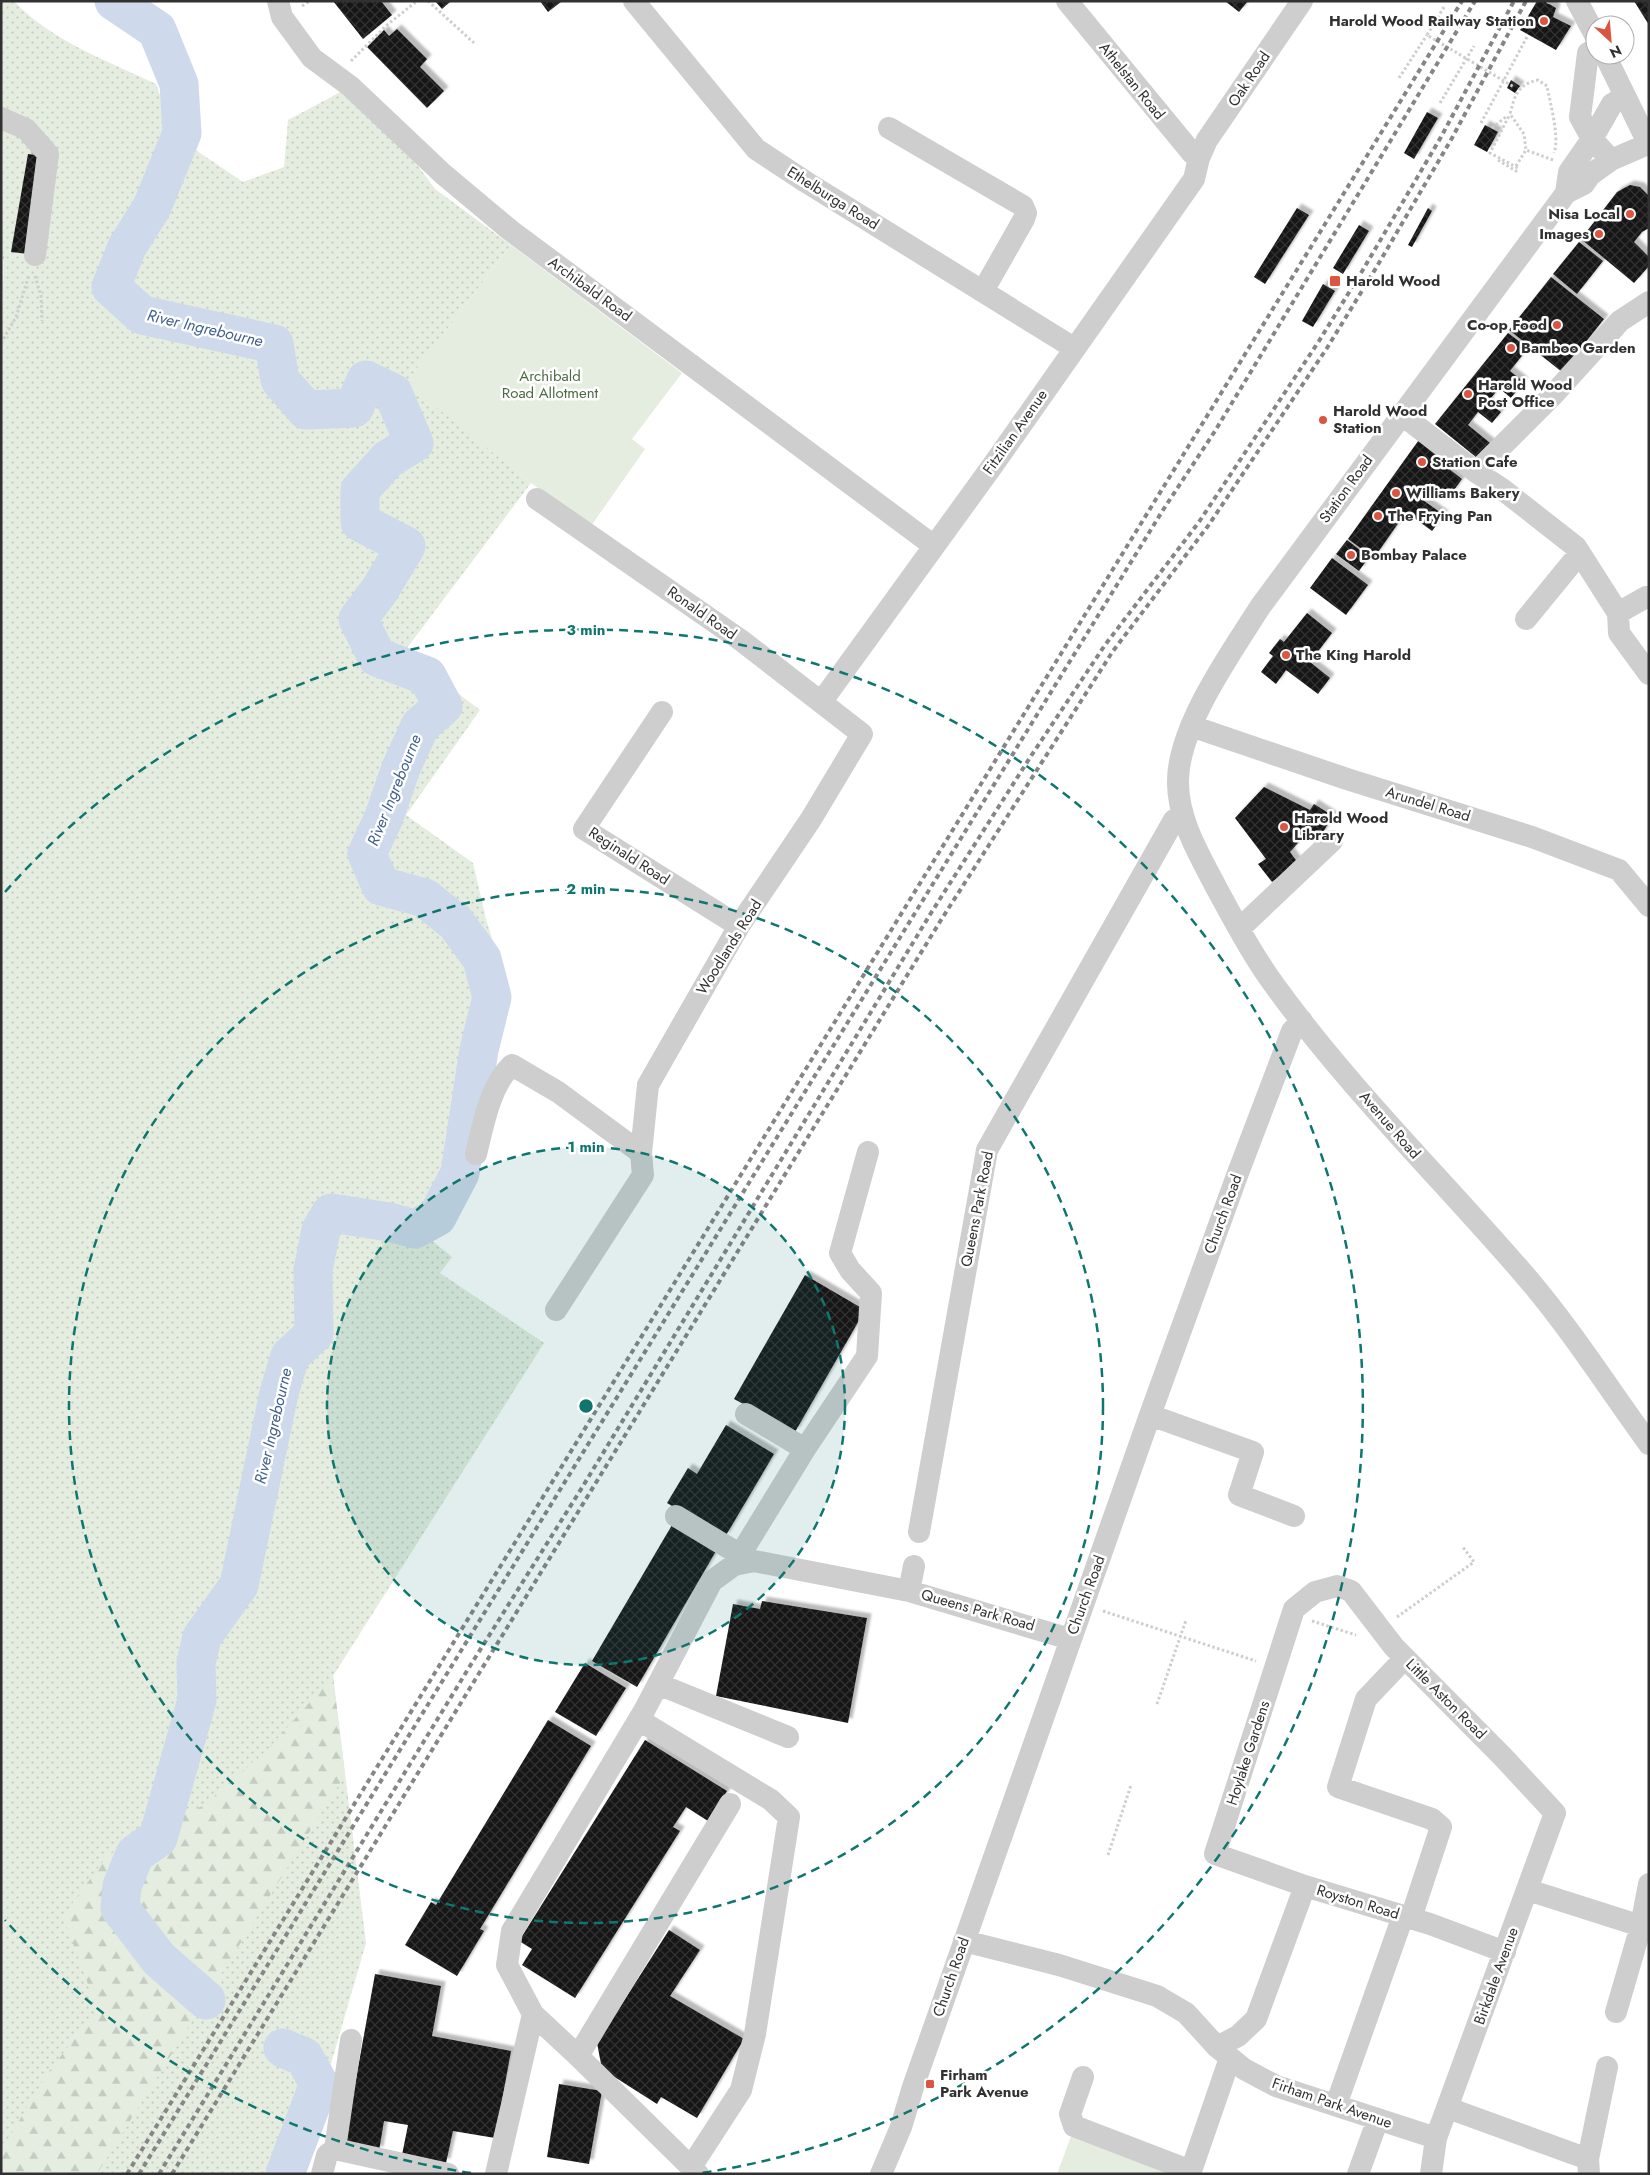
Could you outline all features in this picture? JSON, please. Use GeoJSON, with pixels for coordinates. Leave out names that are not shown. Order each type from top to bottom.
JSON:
{"type":"FeatureCollection","features":[{"type":"Feature","properties":{"kind":"street","name":"Archibald Road"},"geometry":{"type":"LineString","coordinates":[[278,1],[282,17],[312,58],[336,75],[443,174],[510,230],[934,546]]}},
{"type":"Feature","properties":{"kind":"street","name":"Ethelburga Road"},"geometry":{"type":"LineString","coordinates":[[634,1],[756,149],[1074,348]]}},
{"type":"Feature","properties":{"kind":"street","name":"Athelstan Road"},"geometry":{"type":"LineString","coordinates":[[1067,1],[1192,153],[1199,158]]}},
{"type":"Feature","properties":{"kind":"street","name":"Oak Road"},"geometry":{"type":"LineString","coordinates":[[1199,158],[1207,140],[1302,1]]}},
{"type":"Feature","properties":{"kind":"street"},"geometry":{"type":"LineString","coordinates":[[1577,1],[1585,16]]}},
{"type":"Feature","properties":{"kind":"street"},"geometry":{"type":"LineString","coordinates":[[1587,65],[1580,117],[1592,139],[1611,160]]}},
{"type":"Feature","properties":{"kind":"street"},"geometry":{"type":"LineString","coordinates":[[1610,65],[1649,145]]}},
{"type":"Feature","properties":{"kind":"street","name":"Station Road"},"geometry":{"type":"LineString","coordinates":[[1566,193],[1569,172],[1592,139],[1612,104],[1624,97]]}},
{"type":"Feature","properties":{"kind":"street"},"geometry":{"type":"LineString","coordinates":[[1,118],[26,129],[48,154],[33,260]]}},
{"type":"Feature","properties":{"kind":"street"},"geometry":{"type":"LineString","coordinates":[[889,128],[1023,206],[1026,213],[1024,219],[983,291]]}},
{"type":"Feature","properties":{"kind":"street","name":"Station Road"},"geometry":{"type":"LineString","coordinates":[[1178,780],[1181,752],[1191,726],[1222,666],[1260,607],[1401,414],[1503,280],[1566,193],[1584,184],[1590,176],[1611,160],[1649,145]]}},
{"type":"Feature","properties":{"kind":"street","name":"Fitzilian Avenue"},"geometry":{"type":"LineString","coordinates":[[822,701],[993,465],[1194,179],[1199,158]]}},
{"type":"Feature","properties":{"kind":"street"},"geometry":{"type":"LineString","coordinates":[[1476,472],[1552,396],[1620,321],[1649,302]]}},
{"type":"Feature","properties":{"kind":"street"},"geometry":{"type":"LineString","coordinates":[[1401,414],[1576,547],[1618,614],[1619,633],[1649,674]]}},
{"type":"Feature","properties":{"kind":"street","name":"Ronald Road"},"geometry":{"type":"LineString","coordinates":[[537,499],[742,641],[822,701],[862,734]]}},
{"type":"Feature","properties":{"kind":"street"},"geometry":{"type":"LineString","coordinates":[[1526,619],[1580,553]]}},
{"type":"Feature","properties":{"kind":"street"},"geometry":{"type":"LineString","coordinates":[[1618,614],[1649,597]]}},
{"type":"Feature","properties":{"kind":"street","name":"Reginald Road"},"geometry":{"type":"LineString","coordinates":[[662,712],[584,829],[739,926]]}},
{"type":"Feature","properties":{"kind":"street","name":"Arundel Road"},"geometry":{"type":"LineString","coordinates":[[1191,726],[1356,782],[1532,837],[1619,870],[1649,906]]}},
{"type":"Feature","properties":{"kind":"street","name":"Woodlands Road"},"geometry":{"type":"LineString","coordinates":[[642,1164],[648,1085],[739,926],[811,819],[862,734]]}},
{"type":"Feature","properties":{"kind":"street","name":"Avenue Road"},"geometry":{"type":"LineString","coordinates":[[1178,780],[1182,815],[1208,872],[1239,929],[1273,984],[1408,1147],[1529,1280],[1577,1343],[1649,1444]]}},
{"type":"Feature","properties":{"kind":"street","name":"Queens Park Road"},"geometry":{"type":"LineString","coordinates":[[919,1532],[986,1150],[1174,820],[1182,815]]}},
{"type":"Feature","properties":{"kind":"street"},"geometry":{"type":"LineString","coordinates":[[1239,929],[1332,840]]}},
{"type":"Feature","properties":{"kind":"street","name":"Church Road"},"geometry":{"type":"LineString","coordinates":[[880,2174],[901,2127],[913,2086],[1070,1638],[1238,1173],[1292,1031],[1302,1021]]}},
{"type":"Feature","properties":{"kind":"street"},"geometry":{"type":"LineString","coordinates":[[476,1154],[484,1118],[503,1074],[512,1065],[558,1092],[642,1164],[556,1310]]}},
{"type":"Feature","properties":{"kind":"street"},"geometry":{"type":"LineString","coordinates":[[639,1720],[771,1800],[789,1817],[755,2034],[742,2090],[694,2171],[533,2014],[508,1965],[512,1931],[639,1720],[712,1581],[736,1560],[805,1449],[867,1356],[871,1293],[850,1270],[840,1253],[868,1152]]}},
{"type":"Feature","properties":{"kind":"street"},"geometry":{"type":"LineString","coordinates":[[746,1414],[805,1449]]}},
{"type":"Feature","properties":{"kind":"street"},"geometry":{"type":"LineString","coordinates":[[1150,1415],[1253,1452],[1239,1496],[1294,1516]]}},
{"type":"Feature","properties":{"kind":"street"},"geometry":{"type":"LineString","coordinates":[[676,1516],[736,1560],[754,1561],[909,1591]]}},
{"type":"Feature","properties":{"kind":"street","name":"Queens Park Road"},"geometry":{"type":"LineString","coordinates":[[914,1566],[909,1591],[1070,1638]]}},
{"type":"Feature","properties":{"kind":"street","name":"Little Aston Road"},"geometry":{"type":"LineString","coordinates":[[1337,1586],[1351,1591],[1405,1658],[1503,1757],[1554,1814]]}},
{"type":"Feature","properties":{"kind":"street","name":"Hoylake Gardens"},"geometry":{"type":"LineString","coordinates":[[1305,1886],[1216,1854],[1294,1609],[1315,1592],[1337,1586]]}},
{"type":"Feature","properties":{"kind":"street"},"geometry":{"type":"LineString","coordinates":[[1336,2105],[1441,1828],[1432,1819],[1338,1787],[1366,1699],[1405,1658]]}},
{"type":"Feature","properties":{"kind":"street"},"geometry":{"type":"LineString","coordinates":[[658,1684],[788,1737]]}},
{"type":"Feature","properties":{"kind":"street"},"geometry":{"type":"LineString","coordinates":[[578,2056],[730,1804]]}},
{"type":"Feature","properties":{"kind":"street","name":"Birkdale Avenue"},"geometry":{"type":"LineString","coordinates":[[1431,2174],[1436,2138],[1528,1890],[1554,1814]]}},
{"type":"Feature","properties":{"kind":"street"},"geometry":{"type":"LineString","coordinates":[[1616,2012],[1641,1926],[1649,1884]]}},
{"type":"Feature","properties":{"kind":"street","name":"Royston Road"},"geometry":{"type":"LineString","coordinates":[[1224,2052],[1256,2019],[1305,1886],[1408,1917],[1505,1952]]}},
{"type":"Feature","properties":{"kind":"street"},"geometry":{"type":"LineString","coordinates":[[1528,1890],[1641,1926]]}},
{"type":"Feature","properties":{"kind":"street","name":"Firham Park Avenue"},"geometry":{"type":"LineString","coordinates":[[964,1941],[1059,1964],[1157,1996],[1186,2013],[1224,2052],[1244,2069],[1276,2086],[1436,2138]]}},
{"type":"Feature","properties":{"kind":"street"},"geometry":{"type":"LineString","coordinates":[[496,2174],[533,2014]]}},
{"type":"Feature","properties":{"kind":"street"},"geometry":{"type":"LineString","coordinates":[[322,2174],[327,2155],[335,2149],[350,2040]]}},
{"type":"Feature","properties":{"kind":"street"},"geometry":{"type":"LineString","coordinates":[[1083,2077],[1070,2114],[1074,2126],[1194,2172],[1224,2052]]}},
{"type":"Feature","properties":{"kind":"street"},"geometry":{"type":"LineString","coordinates":[[1448,2108],[1589,2166],[1607,2067]]}},
{"type":"Feature","properties":{"kind":"street"},"geometry":{"type":"LineString","coordinates":[[1358,2174],[1378,2119]]}},
{"type":"Feature","properties":{"kind":"street"},"geometry":{"type":"LineString","coordinates":[[335,2149],[404,2170],[448,2174]]}},
{"type":"Feature","properties":{"kind":"path"},"geometry":{"type":"LineString","coordinates":[[336,75],[387,25],[417,1]]}},
{"type":"Feature","properties":{"kind":"path"},"geometry":{"type":"LineString","coordinates":[[428,1],[474,43]]}},
{"type":"Feature","properties":{"kind":"path"},"geometry":{"type":"LineString","coordinates":[[1399,78],[1444,6]]}},
{"type":"Feature","properties":{"kind":"path"},"geometry":{"type":"LineString","coordinates":[[1481,123],[1528,34]]}},
{"type":"Feature","properties":{"kind":"path"},"geometry":{"type":"LineString","coordinates":[[1427,35],[1514,87],[1509,84]]}},
{"type":"Feature","properties":{"kind":"path"},"geometry":{"type":"LineString","coordinates":[[1440,103],[1474,46]]}},
{"type":"Feature","properties":{"kind":"path"},"geometry":{"type":"LineString","coordinates":[[1516,166],[1490,153],[1510,114],[1516,94],[1526,83],[1538,80],[1547,86],[1554,124],[1555,149],[1548,167]]}},
{"type":"Feature","properties":{"kind":"path"},"geometry":{"type":"LineString","coordinates":[[1492,128],[1510,114]]}},
{"type":"Feature","properties":{"kind":"path"},"geometry":{"type":"LineString","coordinates":[[1498,160],[1516,171],[1518,168],[1516,166],[1526,150],[1524,134],[1510,114]]}},
{"type":"Feature","properties":{"kind":"path"},"geometry":{"type":"LineString","coordinates":[[1526,150],[1551,160]]}},
{"type":"Feature","properties":{"kind":"path"},"geometry":{"type":"LineString","coordinates":[[33,260],[41,296],[42,321]]}},
{"type":"Feature","properties":{"kind":"path"},"geometry":{"type":"LineString","coordinates":[[1,343],[16,317],[33,260]]}},
{"type":"Feature","properties":{"kind":"path"},"geometry":{"type":"LineString","coordinates":[[1381,1630],[1474,1562],[1462,1546]]}},
{"type":"Feature","properties":{"kind":"path"},"geometry":{"type":"LineString","coordinates":[[1098,1610],[1275,1668]]}},
{"type":"Feature","properties":{"kind":"path"},"geometry":{"type":"LineString","coordinates":[[1292,1616],[1357,1635]]}},
{"type":"Feature","properties":{"kind":"path"},"geometry":{"type":"LineString","coordinates":[[1157,1704],[1186,1620]]}},
{"type":"Feature","properties":{"kind":"path"},"geometry":{"type":"LineString","coordinates":[[1108,1856],[1131,1785]]}},
{"type":"Feature","properties":{"kind":"green space"},"geometry":{"type":"Polygon","coordinates":[[[1,1],[14,1],[45,28],[63,39],[156,84],[171,126],[200,153],[243,182],[284,167],[288,120],[348,88],[388,125],[435,189],[511,245],[407,382],[531,483],[404,652],[480,710],[406,815],[473,863],[486,919],[510,997],[464,1186],[448,1219],[430,1239],[452,1257],[440,1273],[544,1343],[333,1676],[366,1943],[299,2174],[1,2174],[1,357],[4,257],[1,256],[1,1]]]}},
{"type":"Feature","properties":{"kind":"green space","name":"Archibald Road Allotment"},"geometry":{"type":"Polygon","coordinates":[[[511,245],[682,373],[632,439],[645,449],[591,526],[531,483],[406,383],[511,245]]]}},
{"type":"Feature","properties":{"kind":"green space"},"geometry":{"type":"Polygon","coordinates":[[[1,256],[4,256],[1,357],[1,256]]]}},
{"type":"Feature","properties":{"kind":"green space"},"geometry":{"type":"Polygon","coordinates":[[[333,1676],[345,1775],[97,2174],[1,2174],[1,2151],[47,2074],[97,2009],[63,1916],[107,1856],[204,1805],[268,1749],[333,1676]]]}},
{"type":"Feature","properties":{"kind":"green space"},"geometry":{"type":"Polygon","coordinates":[[[1073,2131],[1180,2174],[1057,2174],[1073,2131]]]}},
{"type":"Feature","properties":{"kind":"building"},"geometry":{"type":"Polygon","coordinates":[[[333,1],[381,1],[392,15],[363,39],[333,1]]]}},
{"type":"Feature","properties":{"kind":"building"},"geometry":{"type":"Polygon","coordinates":[[[435,1],[451,1],[442,9],[435,1]]]}},
{"type":"Feature","properties":{"kind":"building"},"geometry":{"type":"Polygon","coordinates":[[[540,1],[562,1],[548,12],[540,1]]]}},
{"type":"Feature","properties":{"kind":"building"},"geometry":{"type":"Polygon","coordinates":[[[1225,1],[1248,1],[1239,12],[1225,1]]]}},
{"type":"Feature","properties":{"kind":"building","name":"Harold Wood Railway Station"},"geometry":{"type":"Polygon","coordinates":[[[1537,1],[1544,1],[1556,8],[1553,17],[1571,26],[1556,50],[1520,30],[1537,1]]]}},
{"type":"Feature","properties":{"kind":"building"},"geometry":{"type":"Polygon","coordinates":[[[1634,1],[1649,1],[1649,25],[1634,1]]]}},
{"type":"Feature","properties":{"kind":"building"},"geometry":{"type":"Polygon","coordinates":[[[397,29],[427,59],[420,67],[444,91],[427,108],[367,47],[384,30],[389,36],[397,29]]]}},
{"type":"Feature","properties":{"kind":"building"},"geometry":{"type":"Polygon","coordinates":[[[1511,80],[1520,86],[1515,93],[1507,88],[1511,80]]]}},
{"type":"Feature","properties":{"kind":"building"},"geometry":{"type":"Polygon","coordinates":[[[1427,112],[1438,118],[1414,159],[1404,153],[1427,112]]]}},
{"type":"Feature","properties":{"kind":"building"},"geometry":{"type":"Polygon","coordinates":[[[1485,125],[1498,132],[1487,152],[1474,145],[1485,125]]]}},
{"type":"Feature","properties":{"kind":"building"},"geometry":{"type":"Polygon","coordinates":[[[28,154],[42,156],[29,254],[11,252],[28,154]]]}},
{"type":"Feature","properties":{"kind":"building"},"geometry":{"type":"Polygon","coordinates":[[[1630,185],[1640,187],[1649,196],[1649,228],[1642,232],[1634,242],[1649,257],[1649,266],[1634,283],[1581,239],[1617,192],[1630,185]]]}},
{"type":"Feature","properties":{"kind":"building"},"geometry":{"type":"Polygon","coordinates":[[[1297,208],[1309,215],[1265,284],[1254,277],[1297,208]]]}},
{"type":"Feature","properties":{"kind":"building"},"geometry":{"type":"Polygon","coordinates":[[[1428,208],[1432,211],[1412,247],[1408,245],[1428,208]]]}},
{"type":"Feature","properties":{"kind":"building"},"geometry":{"type":"Polygon","coordinates":[[[1359,225],[1369,231],[1343,274],[1333,268],[1359,225]]]}},
{"type":"Feature","properties":{"kind":"building"},"geometry":{"type":"Polygon","coordinates":[[[1579,242],[1603,261],[1577,294],[1553,274],[1579,242]]]}},
{"type":"Feature","properties":{"kind":"building"},"geometry":{"type":"Polygon","coordinates":[[[1551,277],[1604,319],[1562,372],[1509,330],[1551,277]]]}},
{"type":"Feature","properties":{"kind":"building"},"geometry":{"type":"Polygon","coordinates":[[[1323,284],[1335,291],[1313,327],[1302,321],[1323,284]]]}},
{"type":"Feature","properties":{"kind":"building"},"geometry":{"type":"Polygon","coordinates":[[[1508,333],[1528,348],[1510,371],[1524,382],[1511,398],[1499,388],[1488,402],[1501,412],[1492,423],[1478,412],[1468,425],[1495,447],[1482,462],[1435,424],[1508,333]]]}},
{"type":"Feature","properties":{"kind":"building"},"geometry":{"type":"Polygon","coordinates":[[[1421,437],[1449,458],[1444,465],[1462,479],[1449,497],[1430,483],[1420,498],[1444,515],[1432,531],[1406,512],[1374,558],[1348,539],[1421,437]]]}},
{"type":"Feature","properties":{"kind":"building"},"geometry":{"type":"Polygon","coordinates":[[[1347,540],[1369,557],[1359,571],[1336,554],[1347,540]]]}},
{"type":"Feature","properties":{"kind":"building"},"geometry":{"type":"Polygon","coordinates":[[[1332,558],[1368,585],[1346,615],[1310,588],[1332,558]]]}},
{"type":"Feature","properties":{"kind":"building"},"geometry":{"type":"Polygon","coordinates":[[[1307,613],[1332,633],[1310,662],[1330,678],[1318,694],[1286,670],[1276,684],[1261,672],[1273,656],[1269,653],[1280,639],[1284,642],[1307,613]]]}},
{"type":"Feature","properties":{"kind":"building","name":"Harold Wood Library"},"geometry":{"type":"Polygon","coordinates":[[[1264,787],[1310,810],[1314,804],[1333,816],[1316,843],[1304,836],[1290,852],[1298,863],[1272,882],[1258,864],[1266,859],[1235,818],[1264,787]]]}},
{"type":"Feature","properties":{"kind":"building"},"geometry":{"type":"Polygon","coordinates":[[[805,1275],[865,1310],[795,1432],[734,1399],[805,1275]]]}},
{"type":"Feature","properties":{"kind":"building"},"geometry":{"type":"Polygon","coordinates":[[[726,1425],[774,1454],[725,1537],[667,1503],[688,1468],[697,1474],[726,1425]]]}},
{"type":"Feature","properties":{"kind":"building"},"geometry":{"type":"Polygon","coordinates":[[[672,1525],[716,1551],[637,1687],[592,1661],[672,1525]]]}},
{"type":"Feature","properties":{"kind":"building"},"geometry":{"type":"Polygon","coordinates":[[[762,1601],[867,1618],[848,1723],[716,1696],[733,1604],[760,1609],[762,1601]]]}},
{"type":"Feature","properties":{"kind":"building"},"geometry":{"type":"Polygon","coordinates":[[[585,1663],[626,1688],[596,1736],[555,1712],[585,1663]]]}},
{"type":"Feature","properties":{"kind":"building"},"geometry":{"type":"Polygon","coordinates":[[[548,1720],[591,1746],[480,1929],[484,1931],[457,1976],[405,1945],[431,1902],[436,1905],[548,1720]]]}},
{"type":"Feature","properties":{"kind":"building"},"geometry":{"type":"Polygon","coordinates":[[[645,1740],[727,1791],[708,1821],[686,1807],[673,1827],[680,1831],[575,1998],[522,1965],[532,1949],[519,1941],[645,1740]]]}},
{"type":"Feature","properties":{"kind":"building"},"geometry":{"type":"Polygon","coordinates":[[[669,1930],[700,1950],[670,1996],[744,2039],[697,2118],[661,2097],[657,2104],[602,2069],[597,2043],[669,1930]]]}},
{"type":"Feature","properties":{"kind":"building"},"geometry":{"type":"Polygon","coordinates":[[[375,1974],[441,1986],[432,2036],[511,2051],[495,2138],[453,2131],[446,2163],[402,2155],[408,2125],[384,2121],[379,2151],[344,2145],[375,1974]]]}},
{"type":"Feature","properties":{"kind":"building"},"geometry":{"type":"Polygon","coordinates":[[[559,2084],[602,2091],[589,2164],[547,2157],[559,2084]]]}},
{"type":"Feature","properties":{"kind":"waterway","name":"River Ingrebourne"},"geometry":{"type":"LineString","coordinates":[[114,1],[157,30],[179,84],[182,133],[152,207],[127,247],[111,287],[142,315],[274,344],[280,380],[306,410],[354,408],[366,380],[393,393],[414,443],[388,459],[360,490],[360,522],[406,546],[379,591],[358,619],[377,657],[427,676],[443,706],[420,726],[401,768],[384,817],[367,854],[381,886],[425,898],[456,923],[482,959],[492,997],[479,1050],[460,1173],[437,1217],[415,1229],[389,1222],[331,1213],[321,1230],[313,1270],[314,1334],[290,1356],[279,1393],[239,1585],[202,1637],[196,1663],[197,1700],[158,1838],[135,1854],[122,1886],[120,1908],[159,1959],[206,2000]]}},
{"type":"Feature","properties":{"kind":"waterway","name":"River Ingrebourne"},"geometry":{"type":"LineString","coordinates":[[283,2048],[304,2057],[319,2084],[285,2174]]}},
{"type":"Feature","properties":{"kind":"railway"},"geometry":{"type":"LineString","coordinates":[[127,2174],[1462,1]]}},
{"type":"Feature","properties":{"kind":"railway"},"geometry":{"type":"LineString","coordinates":[[139,2174],[1163,510],[1215,431],[1475,1]]}},
{"type":"Feature","properties":{"kind":"railway"},"geometry":{"type":"LineString","coordinates":[[159,2174],[470,1666],[583,1486],[931,913],[1031,756],[1105,645],[1199,522],[1319,341],[1441,137],[1514,1]]}},
{"type":"Feature","properties":{"kind":"railway"},"geometry":{"type":"LineString","coordinates":[[172,2174],[941,920],[1113,651],[1208,526],[1327,348],[1452,138],[1526,1]]}},
{"type":"Feature","properties":{"kind":"place","name":"Harold Wood Railway Station"},"geometry":{"type":"Point","coordinates":[1544,21]}},
{"type":"Feature","properties":{"kind":"place","name":"Nisa Local"},"geometry":{"type":"Point","coordinates":[1630,214]}},
{"type":"Feature","properties":{"kind":"place","name":"Images"},"geometry":{"type":"Point","coordinates":[1599,234]}},
{"type":"Feature","properties":{"kind":"place","name":"Harold Wood"},"geometry":{"type":"Point","coordinates":[1335,281]}},
{"type":"Feature","properties":{"kind":"place","name":"Co-op Food"},"geometry":{"type":"Point","coordinates":[1557,325]}},
{"type":"Feature","properties":{"kind":"place","name":"Bamboo Garden"},"geometry":{"type":"Point","coordinates":[1511,348]}},
{"type":"Feature","properties":{"kind":"place","name":"Harold Wood Post Office"},"geometry":{"type":"Point","coordinates":[1468,394]}},
{"type":"Feature","properties":{"kind":"place","name":"Harold Wood Station"},"geometry":{"type":"Point","coordinates":[1323,420]}},
{"type":"Feature","properties":{"kind":"place","name":"Station Cafe"},"geometry":{"type":"Point","coordinates":[1422,462]}},
{"type":"Feature","properties":{"kind":"place","name":"Williams Bakery"},"geometry":{"type":"Point","coordinates":[1396,493]}},
{"type":"Feature","properties":{"kind":"place","name":"The Frying Pan"},"geometry":{"type":"Point","coordinates":[1378,516]}},
{"type":"Feature","properties":{"kind":"place","name":"Bombay Palace"},"geometry":{"type":"Point","coordinates":[1351,555]}},
{"type":"Feature","properties":{"kind":"place","name":"The King Harold"},"geometry":{"type":"Point","coordinates":[1286,655]}},
{"type":"Feature","properties":{"kind":"place","name":"Harold Wood Library"},"geometry":{"type":"Point","coordinates":[1284,827]}},
{"type":"Feature","properties":{"kind":"place","name":"Firham Park Avenue"},"geometry":{"type":"Point","coordinates":[930,2084]}}]}
